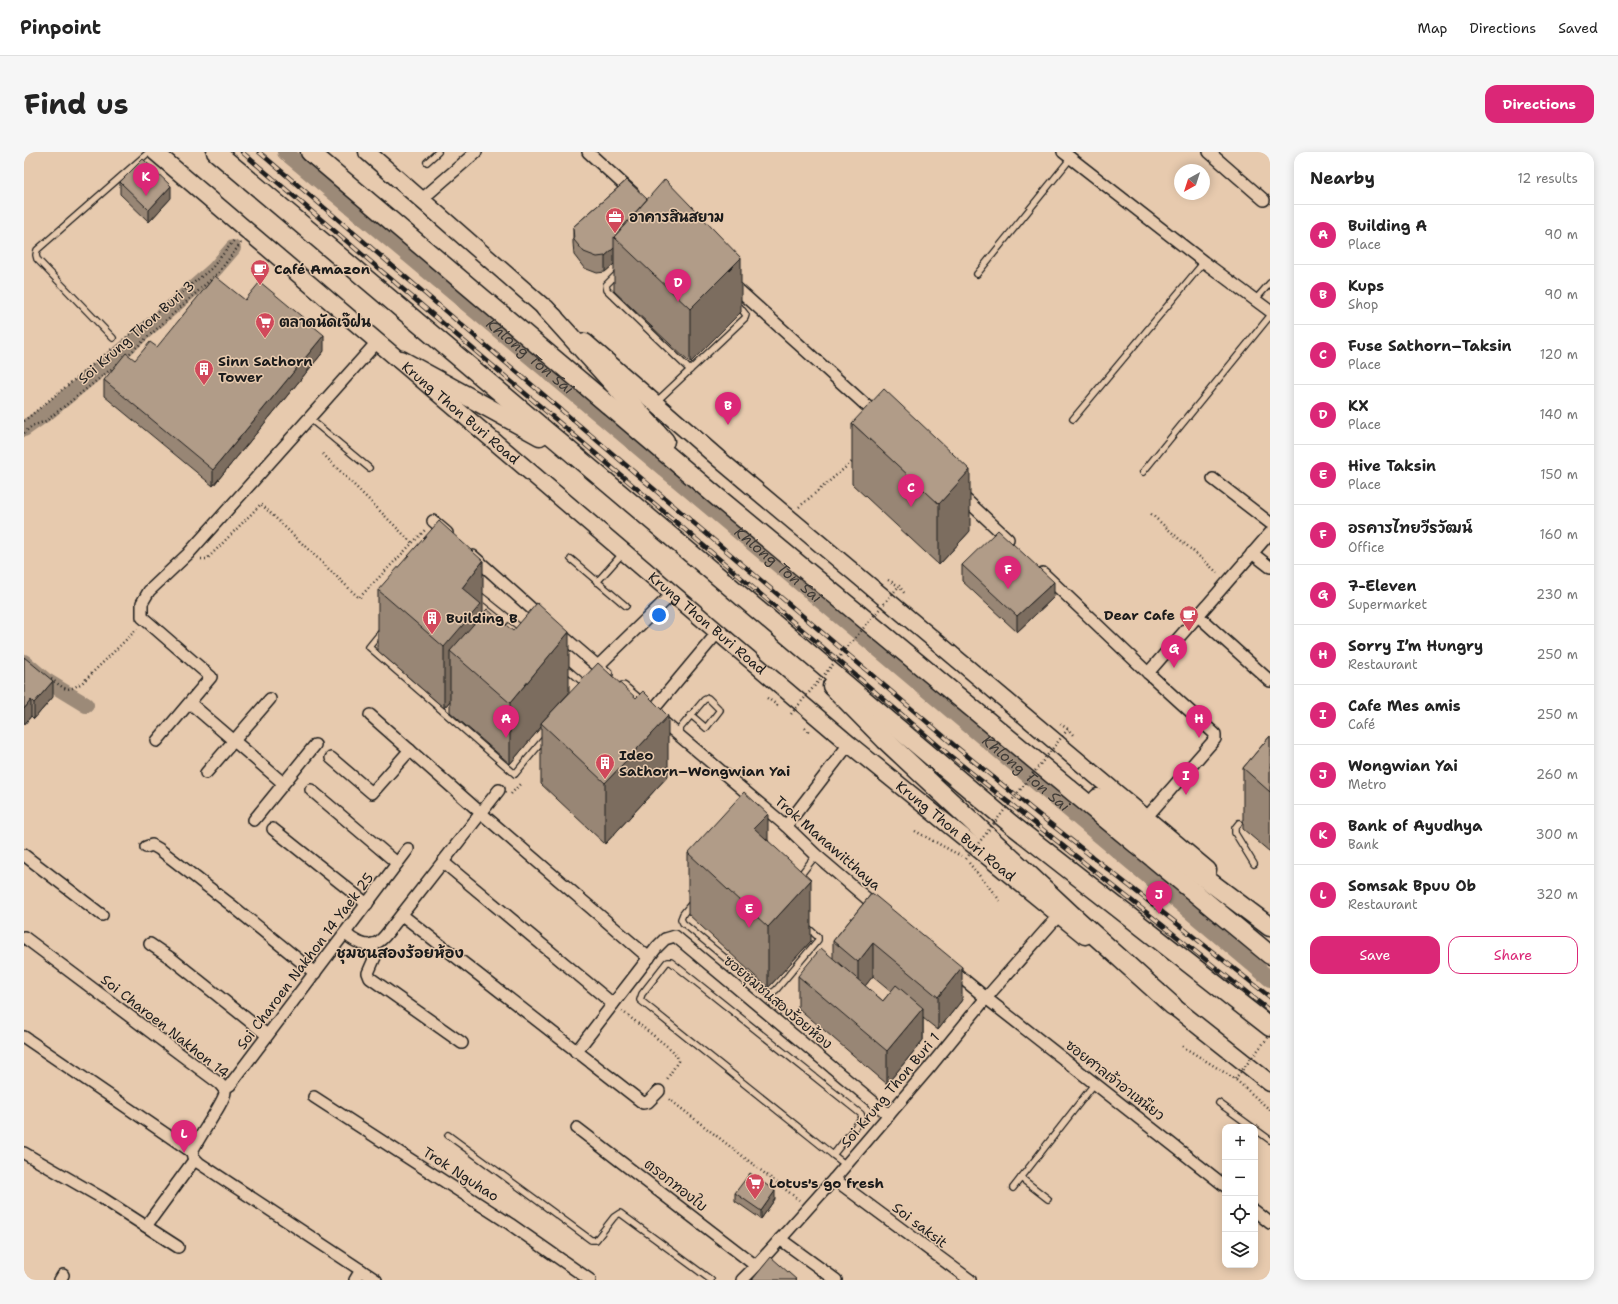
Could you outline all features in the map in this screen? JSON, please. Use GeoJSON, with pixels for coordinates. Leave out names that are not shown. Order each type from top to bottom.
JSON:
{"type":"FeatureCollection","features":[{"type":"Feature","properties":{"kind":"main road","name":"Krung Thon Buri Road"},"geometry":{"type":"LineString","coordinates":[[155,152],[401,360],[849,744],[1058,916],[1270,1083]]}},
{"type":"Feature","properties":{"kind":"main road"},"geometry":{"type":"LineString","coordinates":[[216,152],[1011,824],[1270,1027]]}},
{"type":"Feature","properties":{"kind":"main road"},"geometry":{"type":"LineString","coordinates":[[310,152],[716,496],[1270,955]]}},
{"type":"Feature","properties":{"kind":"main road"},"geometry":{"type":"LineString","coordinates":[[367,152],[655,404],[1270,923]]}},
{"type":"Feature","properties":{"kind":"main road"},"geometry":{"type":"LineString","coordinates":[[545,308],[716,496]]}},
{"type":"Feature","properties":{"kind":"main road"},"geometry":{"type":"LineString","coordinates":[[401,360],[569,451]]}},
{"type":"Feature","properties":{"kind":"main road"},"geometry":{"type":"LineString","coordinates":[[784,632],[841,695],[885,740],[1071,914],[1173,1006]]}},
{"type":"Feature","properties":{"kind":"main road"},"geometry":{"type":"LineString","coordinates":[[979,715],[1058,768],[1270,927]]}},
{"type":"Feature","properties":{"kind":"street"},"geometry":{"type":"LineString","coordinates":[[421,200],[474,152]]}},
{"type":"Feature","properties":{"kind":"street"},"geometry":{"type":"LineString","coordinates":[[588,152],[640,200]]}},
{"type":"Feature","properties":{"kind":"street"},"geometry":{"type":"LineString","coordinates":[[1209,152],[1264,200]]}},
{"type":"Feature","properties":{"kind":"street"},"geometry":{"type":"LineString","coordinates":[[1067,155],[1204,262],[1270,310]]}},
{"type":"Feature","properties":{"kind":"street"},"geometry":{"type":"LineString","coordinates":[[722,274],[886,423]]}},
{"type":"Feature","properties":{"kind":"street"},"geometry":{"type":"LineString","coordinates":[[157,741],[211,677],[142,617],[142,603],[149,591],[188,554],[378,341]]}},
{"type":"Feature","properties":{"kind":"street"},"geometry":{"type":"LineString","coordinates":[[1213,478],[1270,524]]}},
{"type":"Feature","properties":{"kind":"street"},"geometry":{"type":"LineString","coordinates":[[949,483],[1017,548]]}},
{"type":"Feature","properties":{"kind":"street","name":"Trok Manawitthaya"},"geometry":{"type":"LineString","coordinates":[[433,521],[532,614],[598,666],[677,732],[786,826],[816,855],[889,916]]}},
{"type":"Feature","properties":{"kind":"street"},"geometry":{"type":"LineString","coordinates":[[1148,673],[1270,533]]}},
{"type":"Feature","properties":{"kind":"street"},"geometry":{"type":"LineString","coordinates":[[1252,553],[1270,567]]}},
{"type":"Feature","properties":{"kind":"street"},"geometry":{"type":"LineString","coordinates":[[1034,565],[1216,736],[1145,819]]}},
{"type":"Feature","properties":{"kind":"street"},"geometry":{"type":"LineString","coordinates":[[598,666],[673,593]]}},
{"type":"Feature","properties":{"kind":"street"},"geometry":{"type":"LineString","coordinates":[[1198,614],[1270,681]]}},
{"type":"Feature","properties":{"kind":"street"},"geometry":{"type":"LineString","coordinates":[[636,714],[648,708],[718,632]]}},
{"type":"Feature","properties":{"kind":"street"},"geometry":{"type":"LineString","coordinates":[[206,773],[270,699]]}},
{"type":"Feature","properties":{"kind":"street"},"geometry":{"type":"LineString","coordinates":[[190,703],[283,782]]}},
{"type":"Feature","properties":{"kind":"street"},"geometry":{"type":"LineString","coordinates":[[370,715],[649,958]]}},
{"type":"Feature","properties":{"kind":"street"},"geometry":{"type":"LineString","coordinates":[[786,826],[849,744]]}},
{"type":"Feature","properties":{"kind":"street"},"geometry":{"type":"LineString","coordinates":[[254,820],[283,782],[315,745]]}},
{"type":"Feature","properties":{"kind":"street"},"geometry":{"type":"LineString","coordinates":[[331,758],[372,793],[410,750]]}},
{"type":"Feature","properties":{"kind":"street"},"geometry":{"type":"LineString","coordinates":[[311,790],[398,863]]}},
{"type":"Feature","properties":{"kind":"street"},"geometry":{"type":"LineString","coordinates":[[344,933],[354,941],[372,944],[376,943],[388,932],[499,790]]}},
{"type":"Feature","properties":{"kind":"street"},"geometry":{"type":"LineString","coordinates":[[273,829],[367,904]]}},
{"type":"Feature","properties":{"kind":"street"},"geometry":{"type":"LineString","coordinates":[[146,847],[152,845],[159,849],[315,973]]}},
{"type":"Feature","properties":{"kind":"street","name":"Soi Charoen Nakhon 14 Yaek 25"},"geometry":{"type":"LineString","coordinates":[[224,1089],[230,1085],[408,849]]}},
{"type":"Feature","properties":{"kind":"street"},"geometry":{"type":"LineString","coordinates":[[24,855],[102,915]]}},
{"type":"Feature","properties":{"kind":"street"},"geometry":{"type":"LineString","coordinates":[[443,862],[613,1004]]}},
{"type":"Feature","properties":{"kind":"street"},"geometry":{"type":"LineString","coordinates":[[402,915],[643,1103],[648,1102],[659,1091]]}},
{"type":"Feature","properties":{"kind":"street","name":"Soi Krung Thon Buri 1"},"geometry":{"type":"LineString","coordinates":[[742,1280],[809,1208],[929,1068],[986,998],[1058,916]]}},
{"type":"Feature","properties":{"kind":"street","name":"ซอยชุมชนสองร้อยห้อง"},"geometry":{"type":"LineString","coordinates":[[576,1052],[665,939],[675,936],[889,1115]]}},
{"type":"Feature","properties":{"kind":"street","name":"Soi Charoen Nakhon 14"},"geometry":{"type":"LineString","coordinates":[[24,937],[220,1084],[224,1089],[225,1093],[221,1102],[196,1142],[193,1155],[146,1226]]}},
{"type":"Feature","properties":{"kind":"street"},"geometry":{"type":"LineString","coordinates":[[150,944],[172,959],[268,1035]]}},
{"type":"Feature","properties":{"kind":"street"},"geometry":{"type":"LineString","coordinates":[[372,944],[375,957],[368,973],[370,978],[462,1043]]}},
{"type":"Feature","properties":{"kind":"street"},"geometry":{"type":"LineString","coordinates":[[944,962],[986,998]]}},
{"type":"Feature","properties":{"kind":"street","name":"ซอยศาลเจ้าอาเหนียว"},"geometry":{"type":"LineString","coordinates":[[986,998],[1222,1184]]}},
{"type":"Feature","properties":{"kind":"street"},"geometry":{"type":"LineString","coordinates":[[24,1037],[193,1155],[199,1163],[358,1275],[376,1280]]}},
{"type":"Feature","properties":{"kind":"street","name":"Trok Nguhao"},"geometry":{"type":"LineString","coordinates":[[314,1097],[510,1224],[590,1280]]}},
{"type":"Feature","properties":{"kind":"street","name":"ตรอกทองใบ"},"geometry":{"type":"LineString","coordinates":[[577,1128],[756,1266]]}},
{"type":"Feature","properties":{"kind":"street"},"geometry":{"type":"LineString","coordinates":[[24,1153],[102,1198],[178,1246]]}},
{"type":"Feature","properties":{"kind":"street","name":"Soi saksit"},"geometry":{"type":"LineString","coordinates":[[834,1179],[970,1280]]}},
{"type":"Feature","properties":{"kind":"street"},"geometry":{"type":"LineString","coordinates":[[1258,1213],[1270,1223]]}},
{"type":"Feature","properties":{"kind":"street"},"geometry":{"type":"LineString","coordinates":[[780,1240],[836,1280]]}},
{"type":"Feature","properties":{"kind":"lane"},"geometry":{"type":"LineString","coordinates":[[113,338],[37,259],[36,255],[38,250],[149,152]]}},
{"type":"Feature","properties":{"kind":"lane"},"geometry":{"type":"LineString","coordinates":[[427,162],[438,152]]}},
{"type":"Feature","properties":{"kind":"lane"},"geometry":{"type":"LineString","coordinates":[[977,274],[1067,155]]}},
{"type":"Feature","properties":{"kind":"lane"},"geometry":{"type":"LineString","coordinates":[[1073,419],[1204,262]]}},
{"type":"Feature","properties":{"kind":"lane"},"geometry":{"type":"LineString","coordinates":[[622,269],[606,285],[607,290],[690,370]]}},
{"type":"Feature","properties":{"kind":"lane"},"geometry":{"type":"LineString","coordinates":[[1256,299],[1270,283]]}},
{"type":"Feature","properties":{"kind":"lane"},"geometry":{"type":"LineString","coordinates":[[655,404],[745,318],[745,311],[734,300]]}},
{"type":"Feature","properties":{"kind":"lane"},"geometry":{"type":"LineString","coordinates":[[1143,472],[1270,316]]}},
{"type":"Feature","properties":{"kind":"lane"},"geometry":{"type":"LineString","coordinates":[[309,418],[369,468]]}},
{"type":"Feature","properties":{"kind":"lane"},"geometry":{"type":"LineString","coordinates":[[597,582],[624,552]]}},
{"type":"Feature","properties":{"kind":"lane"},"geometry":{"type":"LineString","coordinates":[[571,560],[626,606]]}},
{"type":"Feature","properties":{"kind":"lane"},"geometry":{"type":"LineString","coordinates":[[473,590],[526,633]]}},
{"type":"Feature","properties":{"kind":"lane"},"geometry":{"type":"LineString","coordinates":[[496,634],[508,618]]}},
{"type":"Feature","properties":{"kind":"lane"},"geometry":{"type":"LineString","coordinates":[[520,628],[525,622]]}},
{"type":"Feature","properties":{"kind":"lane"},"geometry":{"type":"LineString","coordinates":[[384,629],[369,647],[515,774],[549,734]]}},
{"type":"Feature","properties":{"kind":"lane"},"geometry":{"type":"LineString","coordinates":[[560,662],[588,687],[583,693]]}},
{"type":"Feature","properties":{"kind":"lane"},"geometry":{"type":"LineString","coordinates":[[677,732],[691,715],[704,700],[708,698],[720,710],[706,728],[691,715]]}},
{"type":"Feature","properties":{"kind":"lane"},"geometry":{"type":"LineString","coordinates":[[1239,823],[1235,828],[1235,833],[1254,864]]}},
{"type":"Feature","properties":{"kind":"lane"},"geometry":{"type":"LineString","coordinates":[[793,884],[816,855]]}},
{"type":"Feature","properties":{"kind":"lane"},"geometry":{"type":"LineString","coordinates":[[697,897],[682,914],[681,919],[684,923],[764,991],[770,994],[776,990],[818,938],[800,921]]}},
{"type":"Feature","properties":{"kind":"lane"},"geometry":{"type":"LineString","coordinates":[[833,1155],[862,1119],[861,1114],[671,962],[666,962],[642,994],[640,1000],[833,1155],[846,1165]]}},
{"type":"Feature","properties":{"kind":"lane"},"geometry":{"type":"LineString","coordinates":[[1013,1188],[1095,1083]]}},
{"type":"Feature","properties":{"kind":"lane"},"geometry":{"type":"LineString","coordinates":[[1219,1102],[1248,1124]]}},
{"type":"Feature","properties":{"kind":"lane"},"geometry":{"type":"LineString","coordinates":[[1258,1131],[1270,1140]]}},
{"type":"Feature","properties":{"kind":"lane"},"geometry":{"type":"LineString","coordinates":[[448,1135],[591,1240],[596,1240],[614,1217],[620,1213],[711,1280]]}},
{"type":"Feature","properties":{"kind":"lane"},"geometry":{"type":"LineString","coordinates":[[1021,1178],[1048,1199]]}},
{"type":"Feature","properties":{"kind":"path","name":"Soi Krung Thon Buri 3"},"geometry":{"type":"LineString","coordinates":[[121,342],[212,268],[247,229]]}},
{"type":"Feature","properties":{"kind":"path","name":"Soi Krung Thon Buri 3"},"geometry":{"type":"LineString","coordinates":[[24,433],[32,426],[46,421],[130,353],[219,272],[247,229]]}},
{"type":"Feature","properties":{"kind":"path","name":"Soi Krung Thon Buri 3"},"geometry":{"type":"LineString","coordinates":[[24,421],[115,347]]}},
{"type":"Feature","properties":{"kind":"path"},"geometry":{"type":"LineString","coordinates":[[323,454],[412,543]]}},
{"type":"Feature","properties":{"kind":"path"},"geometry":{"type":"LineString","coordinates":[[788,517],[857,458]]}},
{"type":"Feature","properties":{"kind":"path"},"geometry":{"type":"LineString","coordinates":[[188,554],[200,559],[207,559],[261,504],[359,598],[433,521]]}},
{"type":"Feature","properties":{"kind":"path"},"geometry":{"type":"LineString","coordinates":[[1151,514],[1227,581]]}},
{"type":"Feature","properties":{"kind":"path"},"geometry":{"type":"LineString","coordinates":[[791,714],[899,586]]}},
{"type":"Feature","properties":{"kind":"path"},"geometry":{"type":"LineString","coordinates":[[45,675],[71,690],[82,683],[146,620]]}},
{"type":"Feature","properties":{"kind":"path"},"geometry":{"type":"LineString","coordinates":[[966,859],[1068,729]]}},
{"type":"Feature","properties":{"kind":"path"},"geometry":{"type":"LineString","coordinates":[[499,790],[508,797],[524,780]]}},
{"type":"Feature","properties":{"kind":"path"},"geometry":{"type":"LineString","coordinates":[[915,831],[966,859],[1002,903]]}},
{"type":"Feature","properties":{"kind":"path"},"geometry":{"type":"LineString","coordinates":[[613,1004],[672,1050],[677,1056],[678,1061],[674,1069],[659,1091],[809,1208]]}},
{"type":"Feature","properties":{"kind":"path"},"geometry":{"type":"LineString","coordinates":[[1235,1079],[1270,1035]]}},
{"type":"Feature","properties":{"kind":"path"},"geometry":{"type":"LineString","coordinates":[[1182,1046],[1235,1079],[1270,1110]]}},
{"type":"Feature","properties":{"kind":"building"},"geometry":{"type":"Polygon","coordinates":[[[143,159],[171,186],[149,210],[120,182],[143,159]]]}},
{"type":"Feature","properties":{"kind":"building"},"geometry":{"type":"Polygon","coordinates":[[[665,179],[741,258],[690,309],[614,237],[665,179]]]}},
{"type":"Feature","properties":{"kind":"building"},"geometry":{"type":"Polygon","coordinates":[[[627,180],[647,199],[614,237],[614,248],[605,256],[597,257],[584,252],[574,240],[573,227],[627,180]]]}},
{"type":"Feature","properties":{"kind":"building","name":"Sinn Sathorn Tower"},"geometry":{"type":"Polygon","coordinates":[[[215,276],[245,300],[260,282],[324,335],[213,470],[104,380],[126,353],[135,360],[150,342],[157,347],[215,276]]]}},
{"type":"Feature","properties":{"kind":"building"},"geometry":{"type":"Polygon","coordinates":[[[884,389],[970,470],[939,504],[852,423],[884,389]]]}},
{"type":"Feature","properties":{"kind":"building"},"geometry":{"type":"Polygon","coordinates":[[[439,521],[483,561],[462,588],[481,604],[444,647],[378,590],[439,521]]]}},
{"type":"Feature","properties":{"kind":"building"},"geometry":{"type":"Polygon","coordinates":[[[998,530],[1054,582],[1017,616],[962,565],[998,530]]]}},
{"type":"Feature","properties":{"kind":"building"},"geometry":{"type":"Polygon","coordinates":[[[537,603],[569,632],[510,703],[450,651],[487,609],[513,631],[537,603]]]}},
{"type":"Feature","properties":{"kind":"building"},"geometry":{"type":"Polygon","coordinates":[[[24,657],[53,681],[34,703],[31,700],[24,709],[24,657]]]}},
{"type":"Feature","properties":{"kind":"building"},"geometry":{"type":"Polygon","coordinates":[[[598,663],[636,698],[643,691],[668,716],[605,783],[541,723],[598,663]]]}},
{"type":"Feature","properties":{"kind":"building"},"geometry":{"type":"Polygon","coordinates":[[[1270,736],[1270,792],[1243,768],[1270,736]]]}},
{"type":"Feature","properties":{"kind":"building"},"geometry":{"type":"Polygon","coordinates":[[[744,792],[768,814],[754,828],[811,880],[768,927],[688,853],[744,792]]]}},
{"type":"Feature","properties":{"kind":"building"},"geometry":{"type":"Polygon","coordinates":[[[872,893],[962,967],[938,997],[873,943],[858,962],[833,941],[872,893]]]}},
{"type":"Feature","properties":{"kind":"building"},"geometry":{"type":"Polygon","coordinates":[[[821,948],[883,1001],[896,985],[923,1008],[887,1051],[798,976],[821,948]]]}},
{"type":"Feature","properties":{"kind":"building","name":"Lotus's go fresh"},"geometry":{"type":"Polygon","coordinates":[[[750,1173],[775,1191],[761,1211],[735,1193],[750,1173]]]}},
{"type":"Feature","properties":{"kind":"building"},"geometry":{"type":"Polygon","coordinates":[[[771,1257],[797,1280],[752,1280],[771,1257]]]}},
{"type":"Feature","properties":{"kind":"waterway","name":"Khlong Ton Sai"},"geometry":{"type":"LineString","coordinates":[[285,152],[1270,979]]}},
{"type":"Feature","properties":{"kind":"waterway"},"geometry":{"type":"LineString","coordinates":[[24,429],[48,412],[127,347],[215,269],[233,248]]}},
{"type":"Feature","properties":{"kind":"waterway"},"geometry":{"type":"LineString","coordinates":[[24,662],[45,680],[86,705]]}},
{"type":"Feature","properties":{"kind":"railway"},"geometry":{"type":"LineString","coordinates":[[242,152],[948,754],[1270,1011]]}},
{"type":"Feature","properties":{"kind":"railway"},"geometry":{"type":"LineString","coordinates":[[259,152],[954,745],[1038,814],[1270,997]]}},
{"type":"Feature","properties":{"kind":"place","name":"Bank of Ayudhya"},"geometry":{"type":"Point","coordinates":[146,196]}},
{"type":"Feature","properties":{"kind":"place","name":"อาคารสินสยาม"},"geometry":{"type":"Point","coordinates":[615,234]}},
{"type":"Feature","properties":{"kind":"place","name":"Café Amazon"},"geometry":{"type":"Point","coordinates":[260,286]}},
{"type":"Feature","properties":{"kind":"place","name":"KX"},"geometry":{"type":"Point","coordinates":[678,302]}},
{"type":"Feature","properties":{"kind":"place","name":"ตลาดนัดเจ๊ฝน"},"geometry":{"type":"Point","coordinates":[265,339]}},
{"type":"Feature","properties":{"kind":"place","name":"Sinn Sathorn Tower"},"geometry":{"type":"Point","coordinates":[204,386]}},
{"type":"Feature","properties":{"kind":"place","name":"Kups"},"geometry":{"type":"Point","coordinates":[728,425]}},
{"type":"Feature","properties":{"kind":"place","name":"Fuse Sathorn–Taksin"},"geometry":{"type":"Point","coordinates":[911,507]}},
{"type":"Feature","properties":{"kind":"place","name":"อรคารไทยวีรวัฒน์"},"geometry":{"type":"Point","coordinates":[1008,589]}},
{"type":"Feature","properties":{"kind":"place","name":"Dear Cafe"},"geometry":{"type":"Point","coordinates":[1189,632]}},
{"type":"Feature","properties":{"kind":"place","name":"Building B"},"geometry":{"type":"Point","coordinates":[432,635]}},
{"type":"Feature","properties":{"kind":"place","name":"7-Eleven"},"geometry":{"type":"Point","coordinates":[1174,668]}},
{"type":"Feature","properties":{"kind":"place","name":"Building A"},"geometry":{"type":"Point","coordinates":[506,738]}},
{"type":"Feature","properties":{"kind":"place","name":"Sorry I’m Hungry"},"geometry":{"type":"Point","coordinates":[1199,738]}},
{"type":"Feature","properties":{"kind":"place","name":"Ideo Sathorn–Wongwian Yai"},"geometry":{"type":"Point","coordinates":[605,780]}},
{"type":"Feature","properties":{"kind":"place","name":"Cafe Mes amis"},"geometry":{"type":"Point","coordinates":[1186,795]}},
{"type":"Feature","properties":{"kind":"place","name":"Wongwian Yai"},"geometry":{"type":"Point","coordinates":[1159,914]}},
{"type":"Feature","properties":{"kind":"place","name":"Hive Taksin"},"geometry":{"type":"Point","coordinates":[749,928]}},
{"type":"Feature","properties":{"kind":"place","name":"Somsak Bpuu Ob"},"geometry":{"type":"Point","coordinates":[184,1153]}},
{"type":"Feature","properties":{"kind":"place","name":"Lotus's go fresh"},"geometry":{"type":"Point","coordinates":[755,1200]}},
{"type":"Feature","properties":{"kind":"district","name":"ชุมชนสองร้อยห้อง"},"geometry":{"type":"Point","coordinates":[400,953]}}]}
